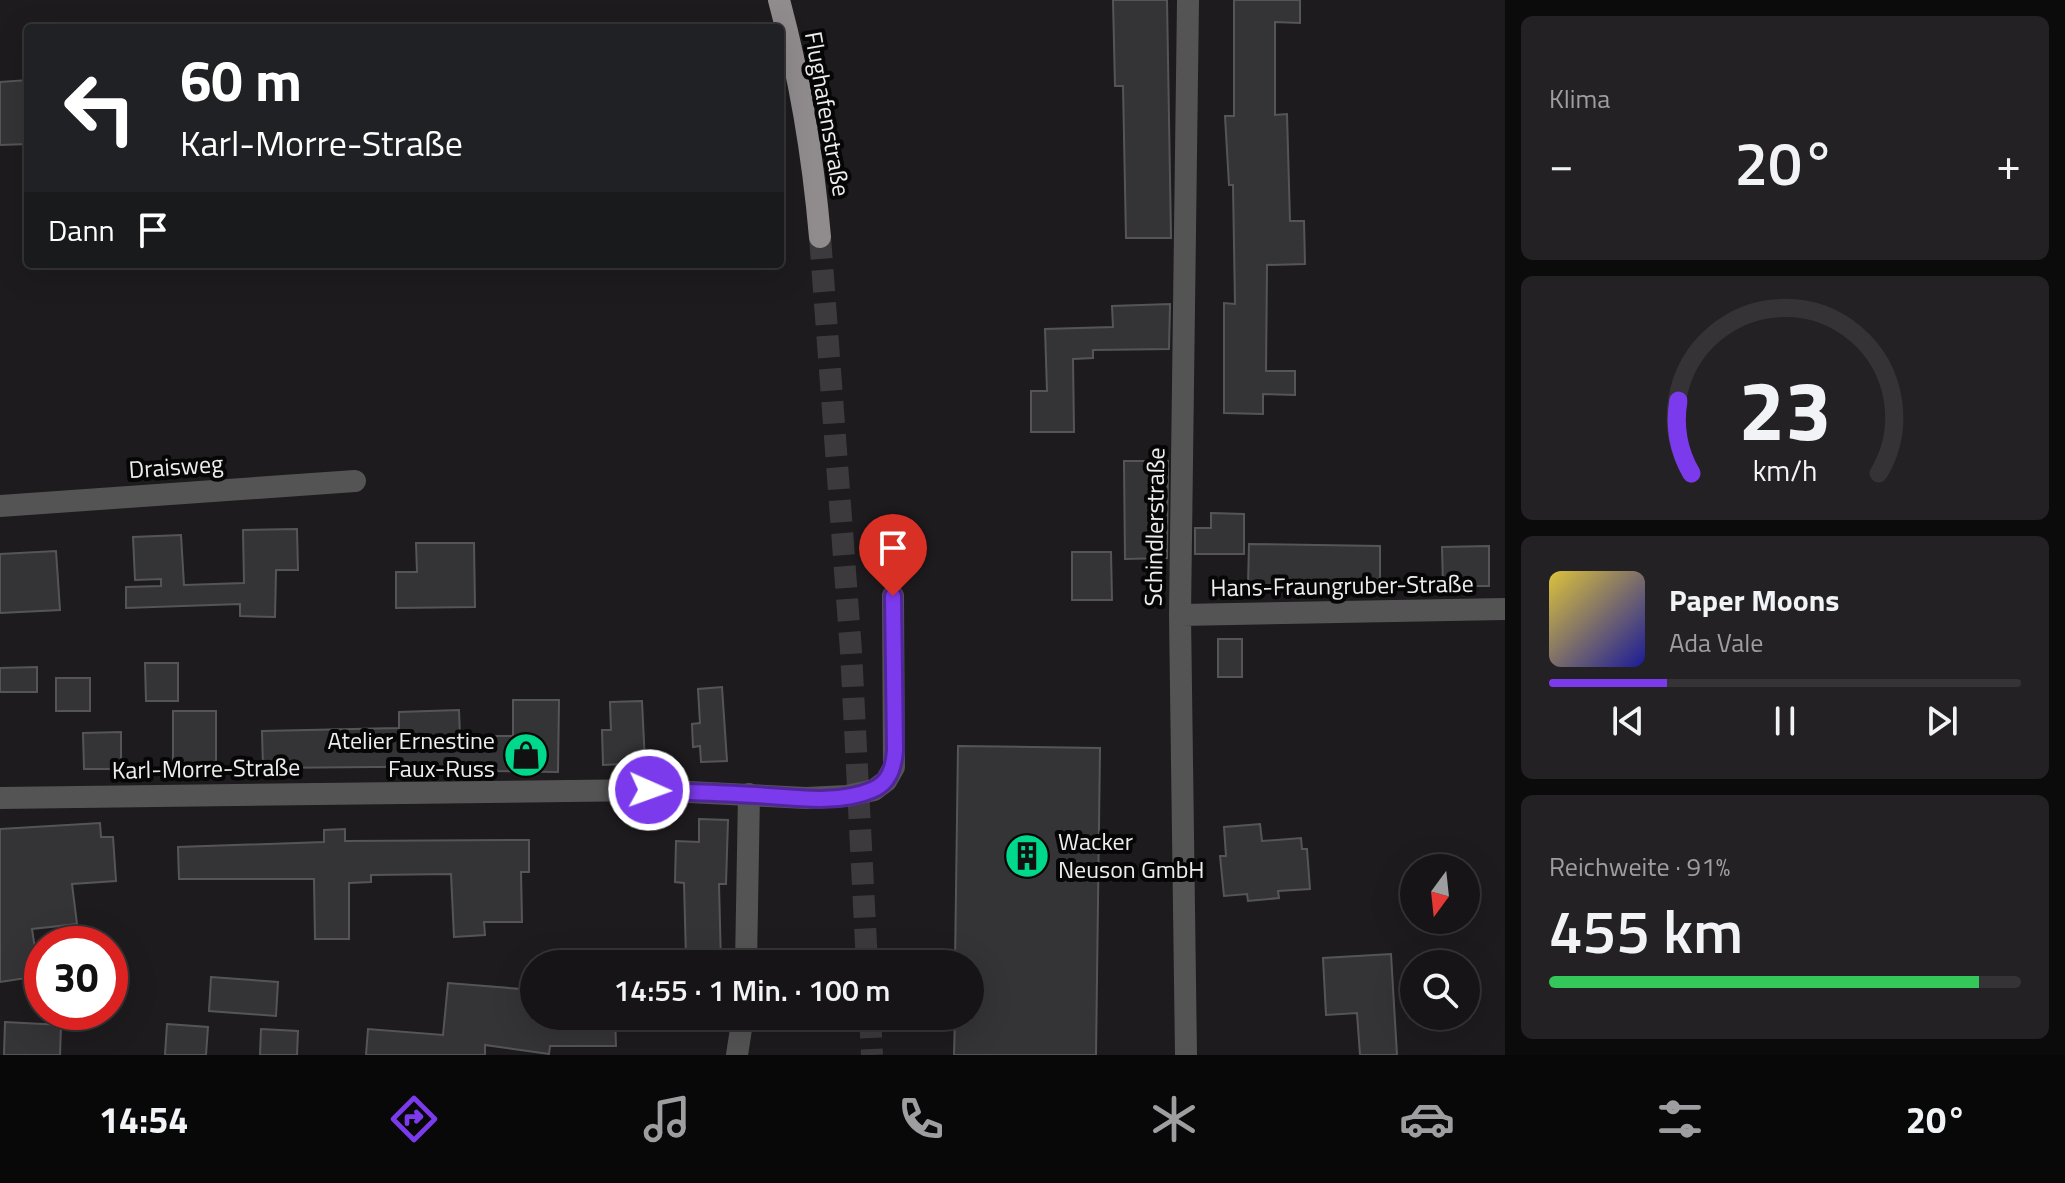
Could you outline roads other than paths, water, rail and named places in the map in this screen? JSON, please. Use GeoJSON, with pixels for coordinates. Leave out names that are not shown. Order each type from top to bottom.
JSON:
{"type":"FeatureCollection","features":[{"type":"Feature","properties":{"kind":"main road","name":"Flughafenstraße"},"geometry":{"type":"LineString","coordinates":[[779,0],[803,108],[815,180],[820,237]]}},
{"type":"Feature","properties":{"kind":"street","name":"Schindlerstraße"},"geometry":{"type":"LineString","coordinates":[[1186,1055],[1180,615],[1188,0]]}},
{"type":"Feature","properties":{"kind":"street","name":"Draisweg"},"geometry":{"type":"LineString","coordinates":[[0,506],[355,481]]}},
{"type":"Feature","properties":{"kind":"street","name":"Karl-Morre-Straße"},"geometry":{"type":"LineString","coordinates":[[0,798],[633,790],[806,798],[847,796],[874,790],[886,781],[894,767],[893,596]]}},
{"type":"Feature","properties":{"kind":"street","name":"Hans-Fraungruber-Straße"},"geometry":{"type":"LineString","coordinates":[[1180,615],[1505,609]]}},
{"type":"Feature","properties":{"kind":"street"},"geometry":{"type":"LineString","coordinates":[[746,950],[749,794]]}},
{"type":"Feature","properties":{"kind":"street"},"geometry":{"type":"LineString","coordinates":[[737,1055],[741,1030]]}},
{"type":"Feature","properties":{"kind":"tunnel"},"geometry":{"type":"LineString","coordinates":[[820,237],[851,651],[866,950]]}},
{"type":"Feature","properties":{"kind":"tunnel"},"geometry":{"type":"LineString","coordinates":[[871,1030],[872,1055]]}},
{"type":"Feature","properties":{"kind":"place","name":"Atelier Ernestine Faux-Russ"},"geometry":{"type":"Point","coordinates":[526,755]}},
{"type":"Feature","properties":{"kind":"place","name":"Wacker Neuson GmbH"},"geometry":{"type":"Point","coordinates":[1027,856]}}]}
